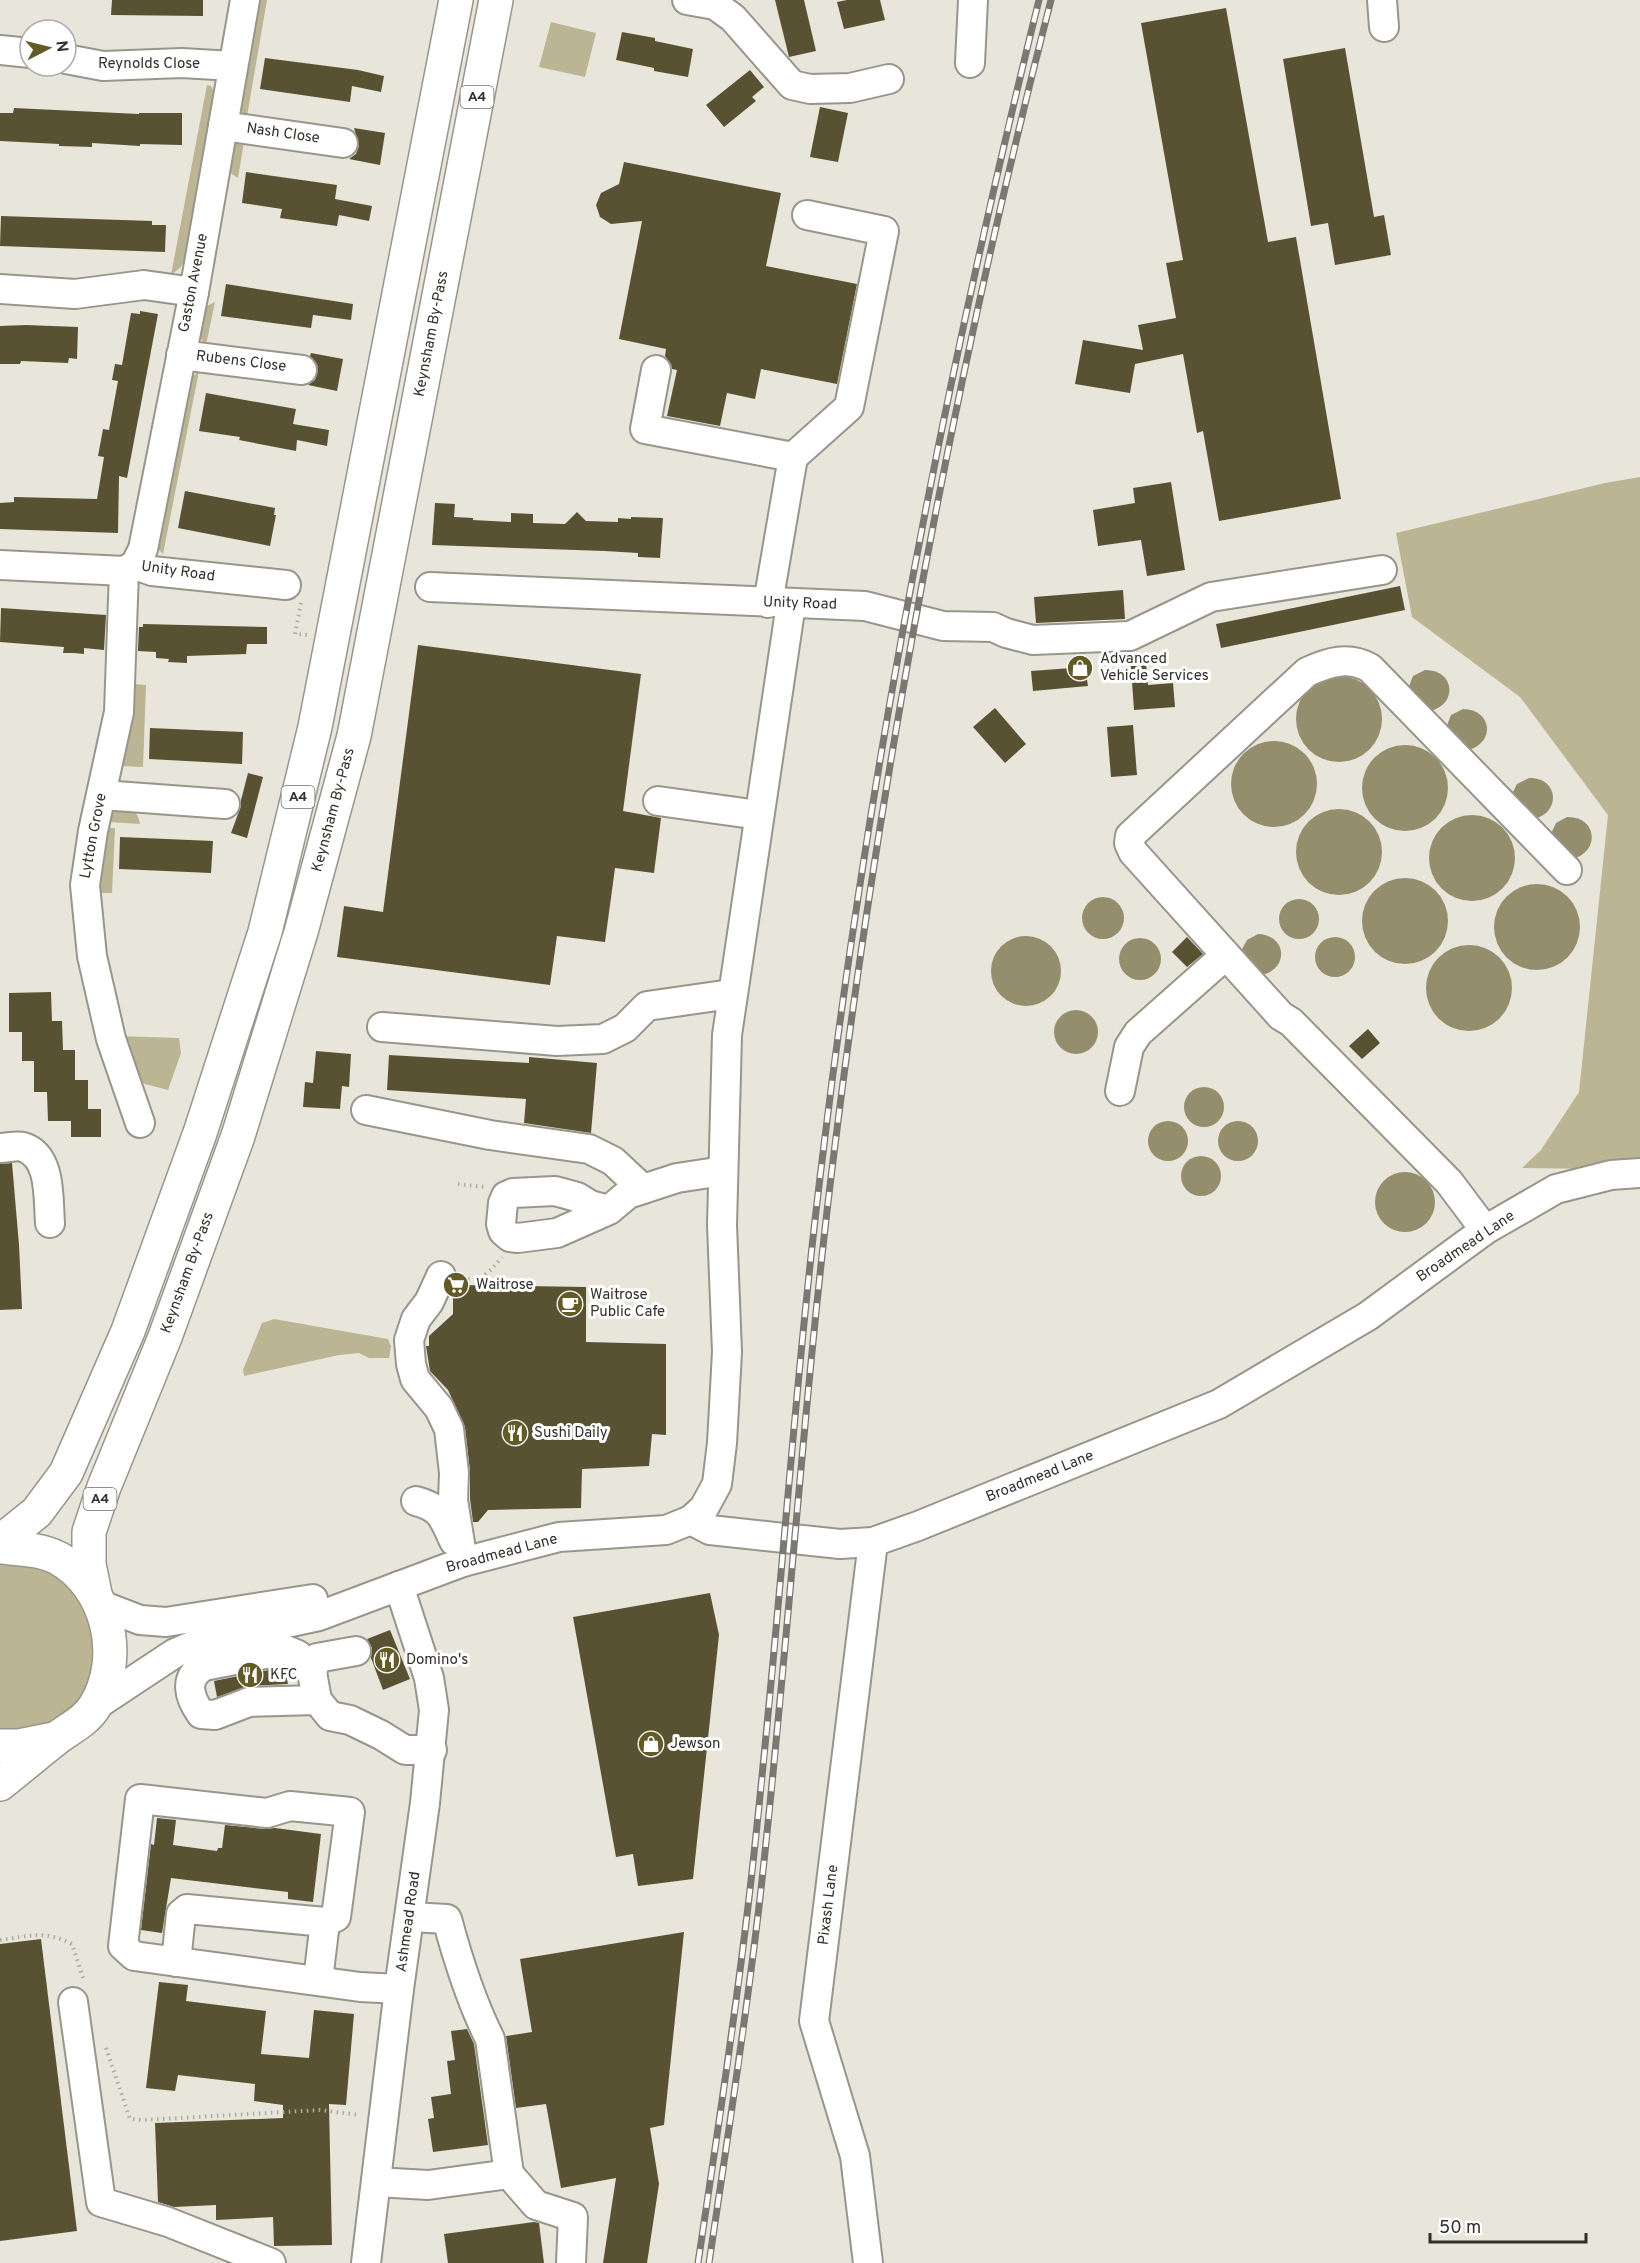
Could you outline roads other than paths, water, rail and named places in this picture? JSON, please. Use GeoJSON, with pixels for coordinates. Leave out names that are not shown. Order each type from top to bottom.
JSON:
{"type":"FeatureCollection","features":[{"type":"Feature","properties":{"kind":"highway","name":"A4"},"geometry":{"type":"LineString","coordinates":[[0,1542],[37,1512],[66,1473],[128,1331],[200,1132],[265,932],[318,716],[456,0]]}},
{"type":"Feature","properties":{"kind":"highway","name":"Keynsham By-Pass"},"geometry":{"type":"LineString","coordinates":[[98,1600],[89,1564],[89,1532],[104,1487],[165,1337],[238,1136],[301,932],[354,736],[496,0]]}},
{"type":"Feature","properties":{"kind":"highway","name":"A4"},"geometry":{"type":"LineString","coordinates":[[0,1547],[34,1550],[57,1558],[79,1573],[98,1600],[107,1627],[110,1647],[107,1678],[95,1706],[80,1723],[0,1784]]}},
{"type":"Feature","properties":{"kind":"highway","name":"A4"},"geometry":{"type":"LineString","coordinates":[[0,1746],[19,1746],[59,1737]]}},
{"type":"Feature","properties":{"kind":"street","name":"Gaston Avenue"},"geometry":{"type":"LineString","coordinates":[[130,568],[143,549],[194,292],[245,0]]}},
{"type":"Feature","properties":{"kind":"street"},"geometry":{"type":"LineString","coordinates":[[687,0],[715,5],[733,18],[792,85],[810,89],[850,88],[889,79]]}},
{"type":"Feature","properties":{"kind":"street"},"geometry":{"type":"LineString","coordinates":[[970,63],[973,0]]}},
{"type":"Feature","properties":{"kind":"street"},"geometry":{"type":"LineString","coordinates":[[0,50],[18,52]]}},
{"type":"Feature","properties":{"kind":"street","name":"Reynolds Close"},"geometry":{"type":"LineString","coordinates":[[78,61],[103,66],[182,63],[233,66]]}},
{"type":"Feature","properties":{"kind":"street","name":"Nash Close"},"geometry":{"type":"LineString","coordinates":[[222,126],[343,142]]}},
{"type":"Feature","properties":{"kind":"street"},"geometry":{"type":"LineString","coordinates":[[691,1520],[704,1508],[717,1484],[722,1443],[727,1352],[722,1225],[727,1035],[731,994],[759,815],[793,457],[849,407],[884,231],[807,215]]}},
{"type":"Feature","properties":{"kind":"street"},"geometry":{"type":"LineString","coordinates":[[0,289],[75,294],[144,285],[194,292]]}},
{"type":"Feature","properties":{"kind":"street","name":"Rubens Close"},"geometry":{"type":"LineString","coordinates":[[181,355],[302,370]]}},
{"type":"Feature","properties":{"kind":"street"},"geometry":{"type":"LineString","coordinates":[[656,370],[645,429],[793,457]]}},
{"type":"Feature","properties":{"kind":"street","name":"Unity Road"},"geometry":{"type":"LineString","coordinates":[[0,565],[130,568],[286,585]]}},
{"type":"Feature","properties":{"kind":"street","name":"Lytton Grove"},"geometry":{"type":"LineString","coordinates":[[130,568],[119,712],[93,831],[85,885],[92,956],[111,1039],[141,1093],[140,1123]]}},
{"type":"Feature","properties":{"kind":"street","name":"Unity Road"},"geometry":{"type":"LineString","coordinates":[[430,587],[865,606],[943,626],[993,627],[1005,633],[1033,640],[1130,636],[1211,597],[1382,570]]}},
{"type":"Feature","properties":{"kind":"street"},"geometry":{"type":"LineString","coordinates":[[1485,1230],[1449,1182],[1291,1022],[1281,1016],[1226,955],[1134,852],[1129,843],[1130,836],[1307,672],[1322,665],[1343,660],[1359,662],[1370,668],[1567,870]]}},
{"type":"Feature","properties":{"kind":"street"},"geometry":{"type":"LineString","coordinates":[[102,795],[225,804]]}},
{"type":"Feature","properties":{"kind":"street"},"geometry":{"type":"LineString","coordinates":[[658,801],[759,815]]}},
{"type":"Feature","properties":{"kind":"street"},"geometry":{"type":"LineString","coordinates":[[1120,1091],[1130,1047],[1138,1033],[1226,955]]}},
{"type":"Feature","properties":{"kind":"street"},"geometry":{"type":"LineString","coordinates":[[382,1027],[557,1041],[603,1039],[626,1028],[647,1006],[731,994]]}},
{"type":"Feature","properties":{"kind":"street"},"geometry":{"type":"LineString","coordinates":[[366,1110],[490,1135],[589,1149],[613,1161],[643,1189]]}},
{"type":"Feature","properties":{"kind":"street"},"geometry":{"type":"LineString","coordinates":[[0,1148],[22,1146],[31,1151],[42,1164],[47,1185],[50,1222]]}},
{"type":"Feature","properties":{"kind":"street"},"geometry":{"type":"LineString","coordinates":[[609,1210],[555,1191],[513,1192],[506,1196],[503,1203],[501,1224],[503,1232],[510,1237],[557,1233],[609,1210],[628,1194],[677,1178],[723,1172]]}},
{"type":"Feature","properties":{"kind":"street","name":"Broadmead Lane"},"geometry":{"type":"LineString","coordinates":[[95,1706],[175,1653],[203,1641],[319,1616],[463,1562],[559,1537],[666,1530],[691,1520],[710,1530],[840,1544],[873,1542],[918,1526],[1219,1404],[1368,1316],[1485,1230],[1556,1189],[1611,1175],[1640,1173]]}},
{"type":"Feature","properties":{"kind":"street"},"geometry":{"type":"LineString","coordinates":[[441,1276],[429,1302],[416,1319],[409,1340],[415,1379],[439,1408],[448,1429],[452,1448],[453,1500],[463,1562]]}},
{"type":"Feature","properties":{"kind":"street"},"geometry":{"type":"LineString","coordinates":[[452,1448],[441,1483],[422,1503],[441,1512],[463,1562]]}},
{"type":"Feature","properties":{"kind":"street","name":"Pixash Lane"},"geometry":{"type":"LineString","coordinates":[[868,2263],[855,2156],[814,2020],[873,1542]]}},
{"type":"Feature","properties":{"kind":"street","name":"Broadmead Lane"},"geometry":{"type":"LineString","coordinates":[[98,1600],[140,1620],[166,1622],[393,1588]]}},
{"type":"Feature","properties":{"kind":"street","name":"Ashmead Road"},"geometry":{"type":"LineString","coordinates":[[366,2263],[399,1989],[432,1750],[434,1710],[429,1678],[393,1588]]}},
{"type":"Feature","properties":{"kind":"street"},"geometry":{"type":"LineString","coordinates":[[317,1700],[249,1702],[215,1715],[201,1714],[193,1702],[190,1683],[195,1671],[204,1666],[286,1650],[298,1654],[312,1672],[317,1700],[330,1716],[350,1720],[405,1750],[432,1750]]}},
{"type":"Feature","properties":{"kind":"street"},"geometry":{"type":"LineString","coordinates":[[312,1672],[317,1658],[356,1652]]}},
{"type":"Feature","properties":{"kind":"street"},"geometry":{"type":"LineString","coordinates":[[176,1962],[181,1914],[187,1909],[325,1922],[336,1917],[350,1812],[290,1806],[267,1813],[140,1799],[123,1946],[134,1956],[176,1962],[318,1980],[360,1987],[399,1989]]}},
{"type":"Feature","properties":{"kind":"street"},"geometry":{"type":"LineString","coordinates":[[410,1917],[447,1919],[459,1962],[480,2020],[490,2039],[509,2174],[537,2205],[573,2217],[571,2263]]}},
{"type":"Feature","properties":{"kind":"street"},"geometry":{"type":"LineString","coordinates":[[318,1980],[325,1922]]}},
{"type":"Feature","properties":{"kind":"street"},"geometry":{"type":"LineString","coordinates":[[80,1996],[101,2202],[168,2222],[271,2263]]}},
{"type":"Feature","properties":{"kind":"street"},"geometry":{"type":"LineString","coordinates":[[376,2182],[428,2185],[509,2174]]}},
{"type":"Feature","properties":{"kind":"railway"},"geometry":{"type":"LineString","coordinates":[[698,2263],[749,1898],[812,1246],[863,863],[913,574],[942,430],[972,286],[1039,0]]}},
{"type":"Feature","properties":{"kind":"railway"},"geometry":{"type":"LineString","coordinates":[[709,2263],[760,1898],[823,1246],[853,1008],[875,862],[898,718],[952,429],[983,285],[1051,0]]}},
{"type":"Feature","properties":{"kind":"place","name":"Advanced Vehicle Services"},"geometry":{"type":"Point","coordinates":[1080,668]}},
{"type":"Feature","properties":{"kind":"place","name":"Waitrose"},"geometry":{"type":"Point","coordinates":[456,1285]}},
{"type":"Feature","properties":{"kind":"place","name":"Waitrose Public Cafe"},"geometry":{"type":"Point","coordinates":[570,1304]}},
{"type":"Feature","properties":{"kind":"place","name":"Sushi Daily"},"geometry":{"type":"Point","coordinates":[515,1433]}},
{"type":"Feature","properties":{"kind":"place","name":"Domino's"},"geometry":{"type":"Point","coordinates":[387,1660]}},
{"type":"Feature","properties":{"kind":"place","name":"KFC"},"geometry":{"type":"Point","coordinates":[250,1675]}},
{"type":"Feature","properties":{"kind":"place","name":"Jewson"},"geometry":{"type":"Point","coordinates":[651,1744]}}]}
